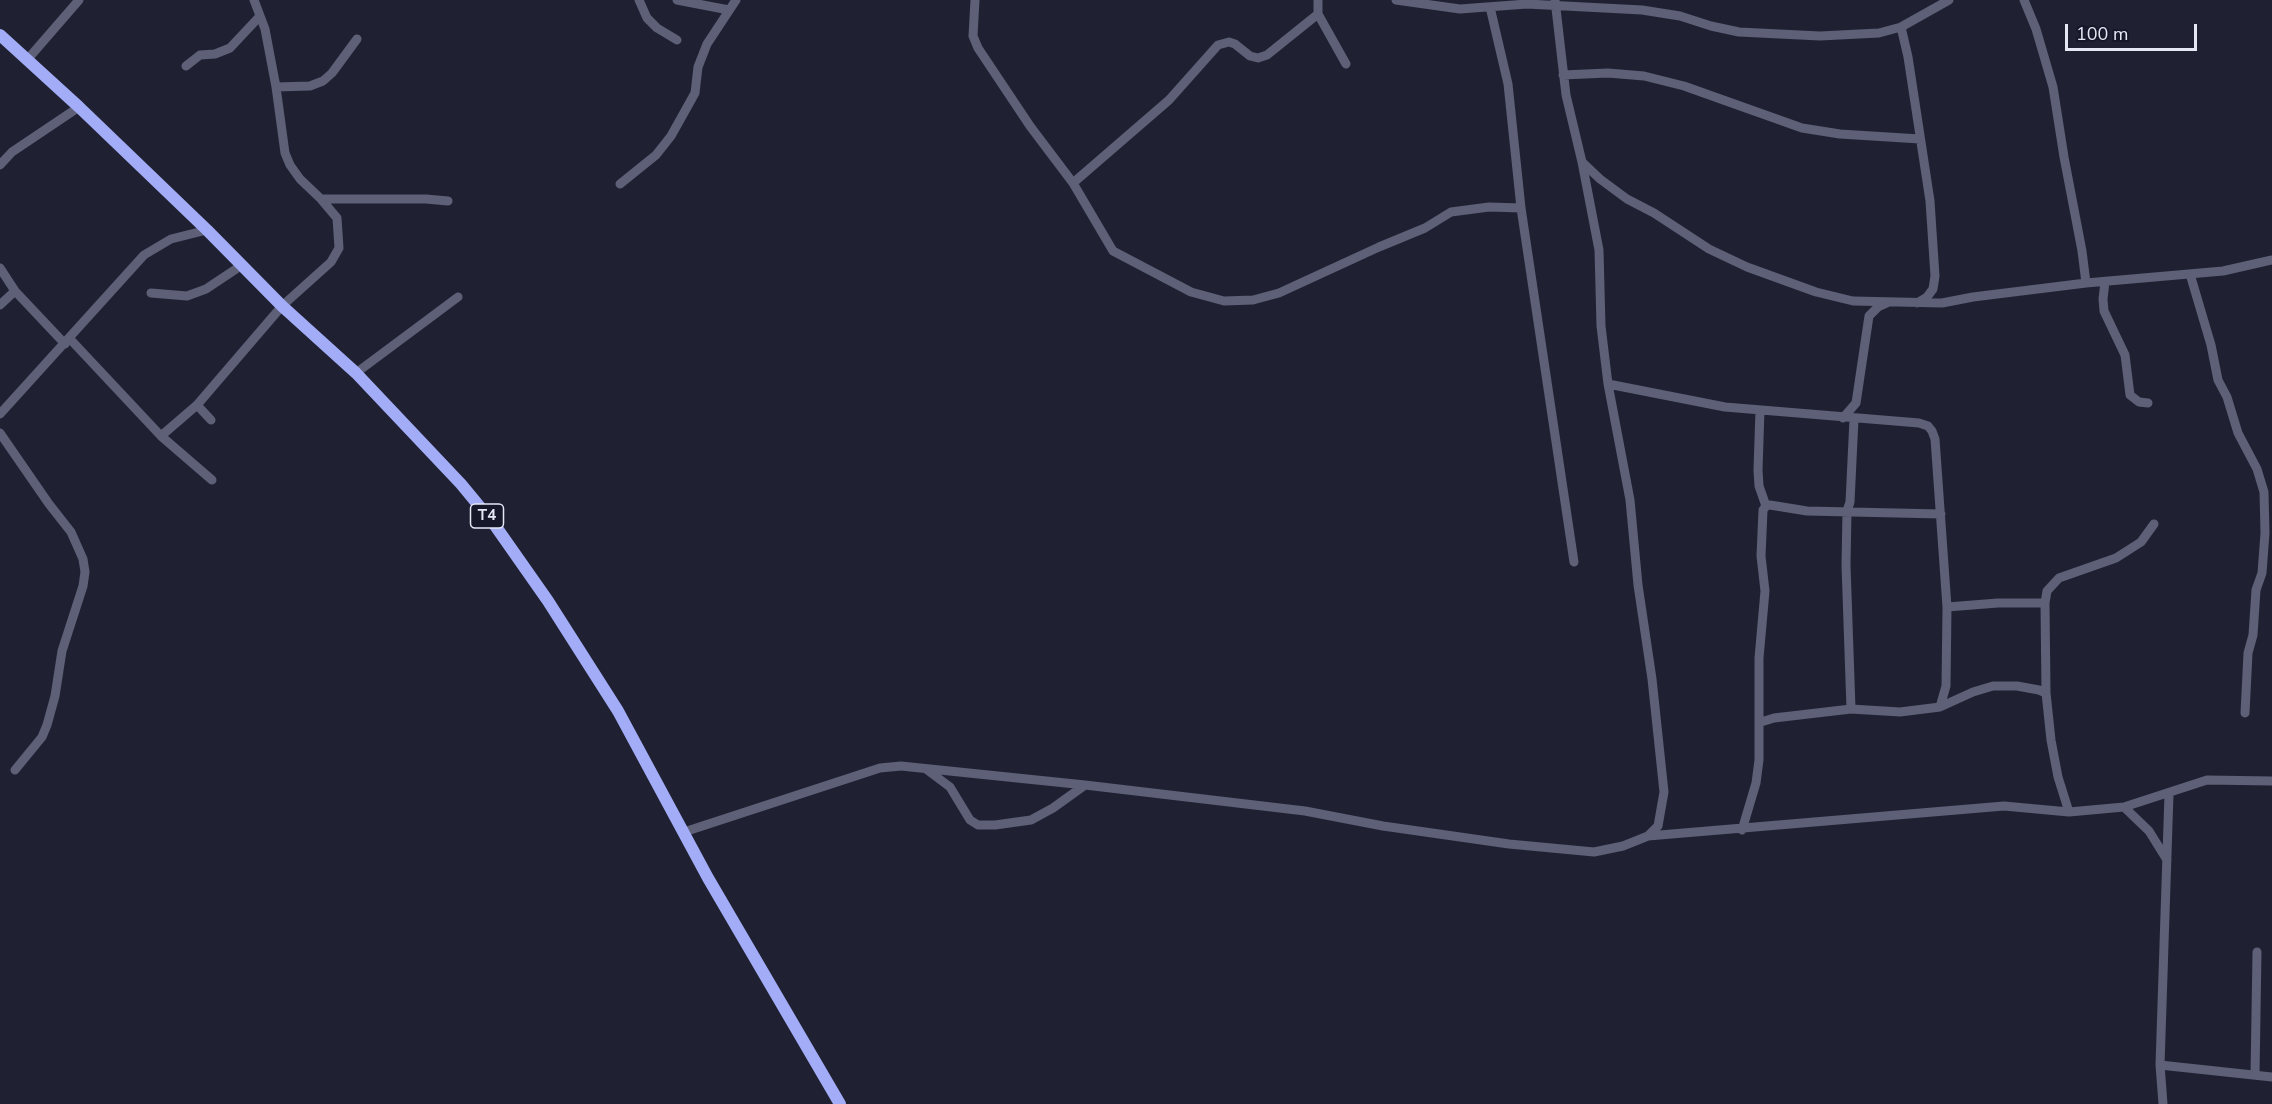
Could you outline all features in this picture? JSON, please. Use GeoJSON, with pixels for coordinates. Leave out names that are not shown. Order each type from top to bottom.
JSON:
{"type":"FeatureCollection","features":[{"type":"Feature","properties":{"kind":"highway","name":"T4"},"geometry":{"type":"LineString","coordinates":[[0,35],[207,230],[282,306],[356,373],[461,484],[494,524],[548,601],[618,711],[708,878],[840,1104]]}},
{"type":"Feature","properties":{"kind":"street"},"geometry":{"type":"LineString","coordinates":[[27,60],[79,0]]}},
{"type":"Feature","properties":{"kind":"street"},"geometry":{"type":"LineString","coordinates":[[161,436],[197,405],[282,306],[331,262],[339,248],[337,218],[300,179],[290,165],[283,144],[276,87],[260,16],[254,0]]}},
{"type":"Feature","properties":{"kind":"street"},"geometry":{"type":"LineString","coordinates":[[639,0],[647,18],[657,28],[676,40]]}},
{"type":"Feature","properties":{"kind":"street"},"geometry":{"type":"LineString","coordinates":[[677,0],[729,10]]}},
{"type":"Feature","properties":{"kind":"street"},"geometry":{"type":"LineString","coordinates":[[620,184],[656,155],[671,136],[692,101],[698,67],[707,44],[736,0]]}},
{"type":"Feature","properties":{"kind":"street"},"geometry":{"type":"LineString","coordinates":[[975,0],[973,36],[978,48],[1030,126],[1073,183],[1113,251],[1191,292],[1224,301],[1253,300],[1279,293],[1425,228],[1451,212],[1489,207],[1521,208]]}},
{"type":"Feature","properties":{"kind":"street"},"geometry":{"type":"LineString","coordinates":[[1318,0],[1318,14],[1346,64]]}},
{"type":"Feature","properties":{"kind":"street"},"geometry":{"type":"LineString","coordinates":[[1396,0],[1460,9],[1525,2],[1642,10],[1680,16],[1739,32],[1820,36],[1863,35],[1900,27],[1949,0]]}},
{"type":"Feature","properties":{"kind":"street"},"geometry":{"type":"LineString","coordinates":[[2024,0],[2036,29],[2053,87],[2086,283]]}},
{"type":"Feature","properties":{"kind":"street"},"geometry":{"type":"LineString","coordinates":[[1556,3],[1568,105],[1599,250],[1601,326],[1608,384],[1630,500],[1638,585],[1665,792],[1658,826],[1648,836]]}},
{"type":"Feature","properties":{"kind":"street"},"geometry":{"type":"LineString","coordinates":[[1490,7],[1508,84],[1521,208],[1574,562]]}},
{"type":"Feature","properties":{"kind":"street"},"geometry":{"type":"LineString","coordinates":[[1073,183],[1169,100],[1218,45],[1229,42],[1250,56],[1258,58],[1267,55],[1318,14]]}},
{"type":"Feature","properties":{"kind":"street"},"geometry":{"type":"LineString","coordinates":[[186,66],[200,55],[215,54],[230,48],[260,16]]}},
{"type":"Feature","properties":{"kind":"street"},"geometry":{"type":"LineString","coordinates":[[1900,27],[1908,57],[1930,201],[1935,276],[1933,289],[1927,297],[1917,303]]}},
{"type":"Feature","properties":{"kind":"street"},"geometry":{"type":"LineString","coordinates":[[276,87],[310,86],[323,81],[332,73],[357,39]]}},
{"type":"Feature","properties":{"kind":"street"},"geometry":{"type":"LineString","coordinates":[[1563,75],[1608,73],[1644,76],[1684,86],[1802,128],[1840,134],[1920,139]]}},
{"type":"Feature","properties":{"kind":"street"},"geometry":{"type":"LineString","coordinates":[[0,165],[12,153],[79,107]]}},
{"type":"Feature","properties":{"kind":"street"},"geometry":{"type":"LineString","coordinates":[[1582,162],[1627,199],[1654,213],[1709,249],[1747,267],[1816,292],[1853,301],[1942,303],[2086,283],[2223,271],[2272,260]]}},
{"type":"Feature","properties":{"kind":"street"},"geometry":{"type":"LineString","coordinates":[[321,199],[448,201]]}},
{"type":"Feature","properties":{"kind":"street"},"geometry":{"type":"LineString","coordinates":[[0,414],[144,255],[171,239],[207,230]]}},
{"type":"Feature","properties":{"kind":"street"},"geometry":{"type":"LineString","coordinates":[[150,293],[187,296],[206,289],[242,265]]}},
{"type":"Feature","properties":{"kind":"street"},"geometry":{"type":"LineString","coordinates":[[0,268],[15,291],[161,436],[212,480]]}},
{"type":"Feature","properties":{"kind":"street"},"geometry":{"type":"LineString","coordinates":[[2190,274],[2211,345],[2218,380],[2227,397],[2238,433],[2262,484],[2267,574],[2256,590],[2253,635],[2248,653],[2245,713]]}},
{"type":"Feature","properties":{"kind":"street"},"geometry":{"type":"LineString","coordinates":[[2105,282],[2104,311],[2125,355],[2130,394],[2139,402],[2148,403]]}},
{"type":"Feature","properties":{"kind":"street"},"geometry":{"type":"LineString","coordinates":[[0,305],[15,291]]}},
{"type":"Feature","properties":{"kind":"street"},"geometry":{"type":"LineString","coordinates":[[356,373],[458,297]]}},
{"type":"Feature","properties":{"kind":"street"},"geometry":{"type":"LineString","coordinates":[[1853,301],[1869,316]]}},
{"type":"Feature","properties":{"kind":"street"},"geometry":{"type":"LineString","coordinates":[[1843,418],[1856,403],[1869,316],[1878,307],[1890,302]]}},
{"type":"Feature","properties":{"kind":"street"},"geometry":{"type":"LineString","coordinates":[[1608,384],[1700,403],[1843,418],[1919,423],[1928,426],[1935,439],[1947,607],[1946,686],[1940,707]]}},
{"type":"Feature","properties":{"kind":"street"},"geometry":{"type":"LineString","coordinates":[[1856,403],[1872,420]]}},
{"type":"Feature","properties":{"kind":"street"},"geometry":{"type":"LineString","coordinates":[[197,405],[211,420]]}},
{"type":"Feature","properties":{"kind":"street"},"geometry":{"type":"LineString","coordinates":[[1742,830],[1755,783],[1761,722],[1758,694],[1759,658],[1765,591],[1761,556],[1761,516],[1766,506],[1759,486],[1758,470],[1760,410]]}},
{"type":"Feature","properties":{"kind":"street"},"geometry":{"type":"LineString","coordinates":[[1851,709],[1846,565],[1847,511],[1850,502],[1854,418]]}},
{"type":"Feature","properties":{"kind":"street"},"geometry":{"type":"LineString","coordinates":[[0,433],[71,532],[83,559],[85,572],[62,651],[55,696],[47,724],[42,737],[15,770]]}},
{"type":"Feature","properties":{"kind":"street"},"geometry":{"type":"LineString","coordinates":[[1766,506],[1776,505],[1807,511],[1941,514]]}},
{"type":"Feature","properties":{"kind":"street"},"geometry":{"type":"LineString","coordinates":[[2069,812],[2058,777],[2046,693],[2045,603],[2047,591],[2059,578],[2116,558],[2141,542],[2154,524]]}},
{"type":"Feature","properties":{"kind":"street"},"geometry":{"type":"LineString","coordinates":[[1947,607],[1998,603],[2045,603]]}},
{"type":"Feature","properties":{"kind":"street"},"geometry":{"type":"LineString","coordinates":[[1761,722],[1773,718],[1851,709],[1900,712],[1940,707],[1993,686],[2017,686],[2046,693]]}},
{"type":"Feature","properties":{"kind":"street"},"geometry":{"type":"LineString","coordinates":[[684,831],[880,768],[901,766],[1085,784],[1305,811],[1469,839],[1594,852],[1623,846],[1648,836],[1742,830],[2004,806],[2069,812],[2124,807],[2207,780],[2272,781]]}},
{"type":"Feature","properties":{"kind":"street"},"geometry":{"type":"LineString","coordinates":[[924,768],[950,787],[970,820],[978,825],[1031,820],[1053,808],[1085,784]]}},
{"type":"Feature","properties":{"kind":"street"},"geometry":{"type":"LineString","coordinates":[[2163,1104],[2160,1065],[2169,794]]}},
{"type":"Feature","properties":{"kind":"street"},"geometry":{"type":"LineString","coordinates":[[2124,807],[2149,831],[2167,860]]}},
{"type":"Feature","properties":{"kind":"street"},"geometry":{"type":"LineString","coordinates":[[2255,1075],[2257,952]]}},
{"type":"Feature","properties":{"kind":"street"},"geometry":{"type":"LineString","coordinates":[[2160,1065],[2272,1077]]}}]}
